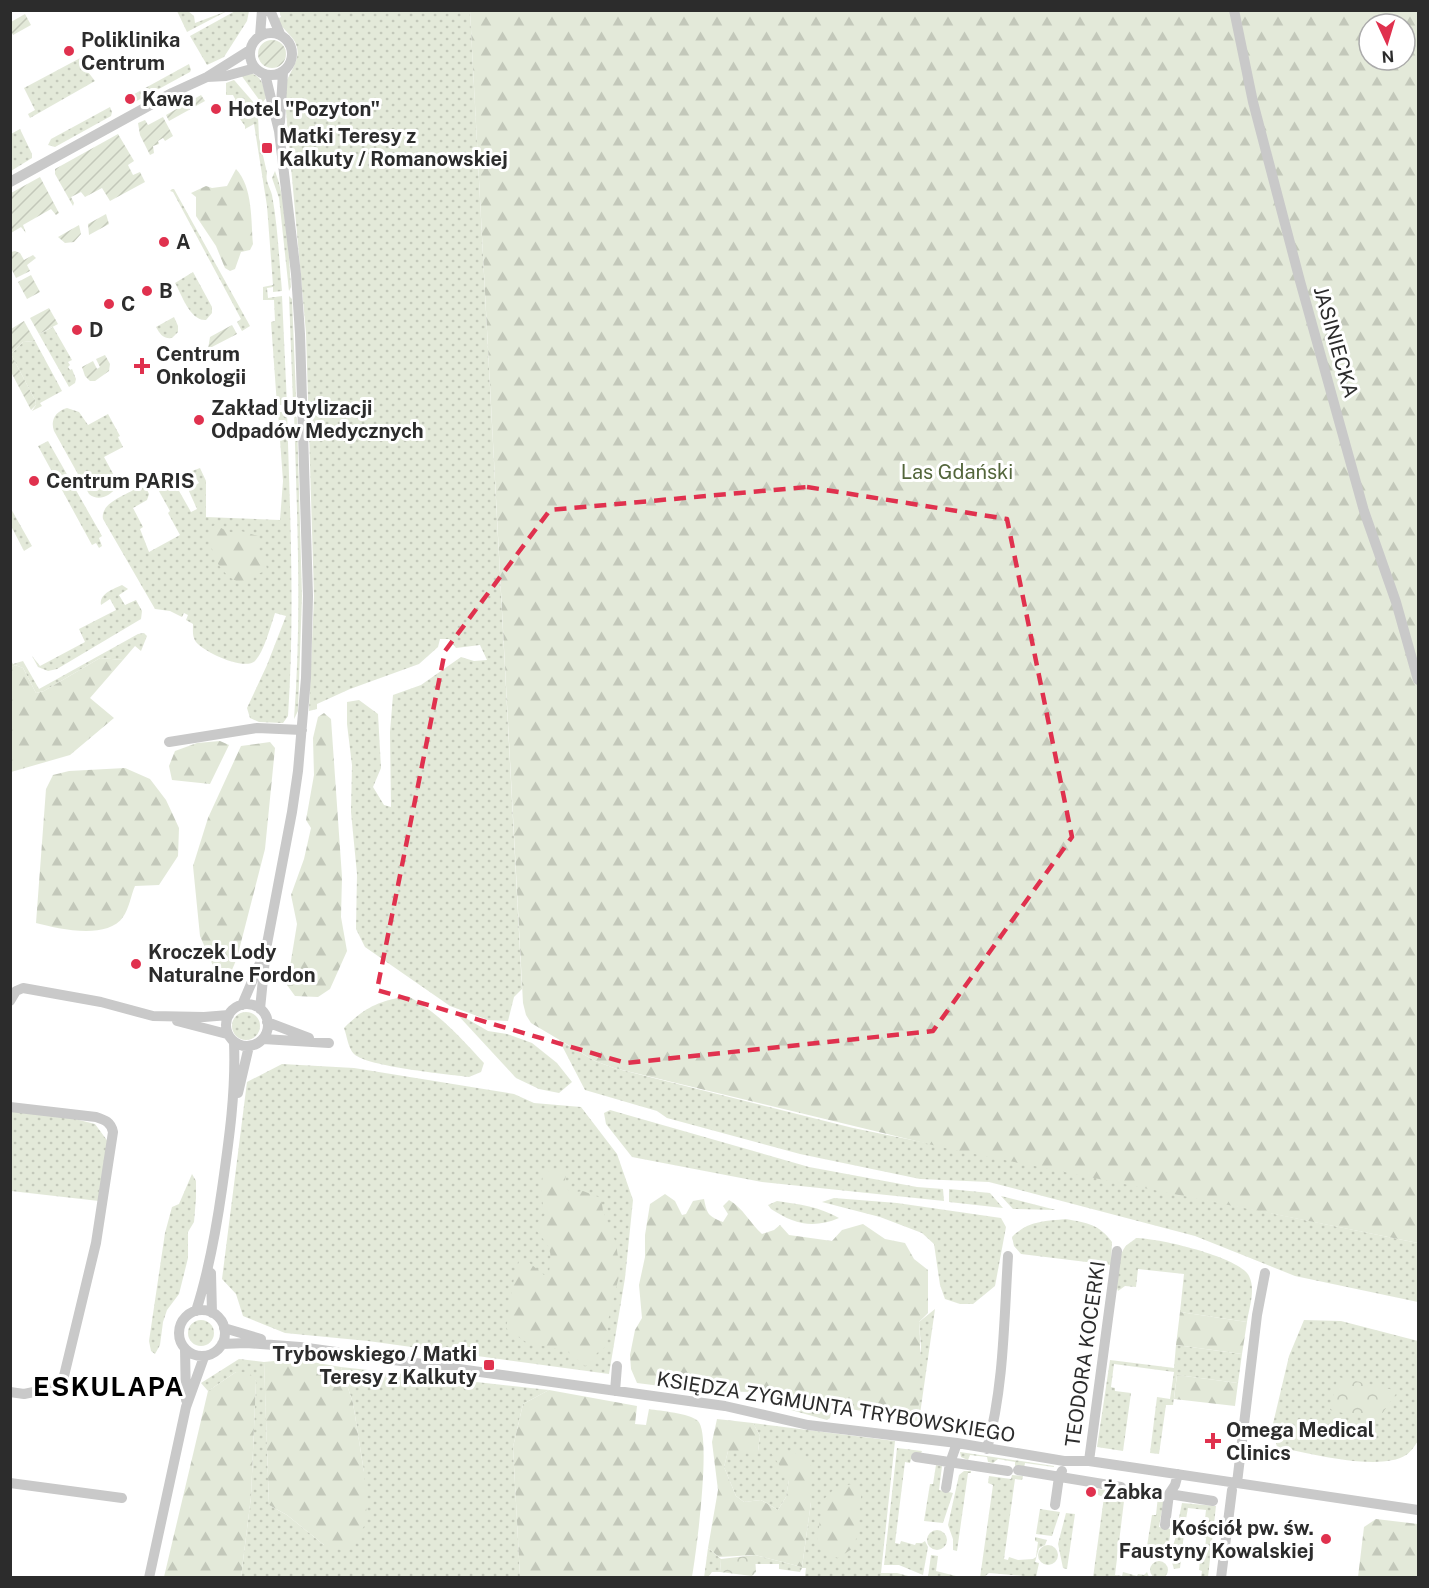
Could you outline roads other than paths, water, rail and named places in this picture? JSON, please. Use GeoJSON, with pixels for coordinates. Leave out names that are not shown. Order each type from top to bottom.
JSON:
{"type":"FeatureCollection","features":[{"type":"Feature","properties":{"kind":"street"},"geometry":{"type":"LineString","coordinates":[[260,36],[262,10]]}},
{"type":"Feature","properties":{"kind":"street"},"geometry":{"type":"LineString","coordinates":[[207,77],[260,71],[272,76],[283,72],[291,63],[293,53],[290,43],[280,34],[270,10]]}},
{"type":"Feature","properties":{"kind":"street","name":"JASINIECKA"},"geometry":{"type":"LineString","coordinates":[[1234,10],[1270,169],[1309,313],[1364,512],[1396,602],[1419,680]]}},
{"type":"Feature","properties":{"kind":"street"},"geometry":{"type":"LineString","coordinates":[[10,182],[172,93],[207,77],[250,50],[260,36],[270,33],[280,34]]}},
{"type":"Feature","properties":{"kind":"street"},"geometry":{"type":"LineString","coordinates":[[250,50],[251,61],[260,71],[279,131]]}},
{"type":"Feature","properties":{"kind":"street"},"geometry":{"type":"LineString","coordinates":[[263,1039],[267,1022],[260,1009],[260,992],[292,812],[302,730],[308,596],[296,274],[279,131],[283,72]]}},
{"type":"Feature","properties":{"kind":"street"},"geometry":{"type":"LineString","coordinates":[[168,742],[257,728],[302,730]]}},
{"type":"Feature","properties":{"kind":"street"},"geometry":{"type":"LineString","coordinates":[[242,1005],[266,949]]}},
{"type":"Feature","properties":{"kind":"street"},"geometry":{"type":"LineString","coordinates":[[10,1000],[16,991],[23,988],[101,1002],[162,1017],[231,1038],[249,1046]]}},
{"type":"Feature","properties":{"kind":"street"},"geometry":{"type":"LineString","coordinates":[[232,1112],[231,1038],[226,1021],[235,1008],[242,1005],[260,1009]]}},
{"type":"Feature","properties":{"kind":"street"},"geometry":{"type":"LineString","coordinates":[[162,1017],[228,1015]]}},
{"type":"Feature","properties":{"kind":"street"},"geometry":{"type":"LineString","coordinates":[[212,1313],[212,1258],[232,1112],[249,1046],[263,1039],[327,1043],[267,1022]]}},
{"type":"Feature","properties":{"kind":"street"},"geometry":{"type":"LineString","coordinates":[[10,1107],[96,1117],[106,1120],[112,1126],[113,1132],[96,1243],[64,1376],[58,1387],[24,1394],[10,1392]]}},
{"type":"Feature","properties":{"kind":"street","name":"TEODORA KOCERKI"},"geometry":{"type":"LineString","coordinates":[[1089,1461],[1117,1251]]}},
{"type":"Feature","properties":{"kind":"street"},"geometry":{"type":"LineString","coordinates":[[987,1449],[993,1427],[1002,1346],[1008,1257]]}},
{"type":"Feature","properties":{"kind":"street"},"geometry":{"type":"LineString","coordinates":[[196,1311],[212,1258]]}},
{"type":"Feature","properties":{"kind":"street"},"geometry":{"type":"LineString","coordinates":[[1221,1578],[1264,1273]]}},
{"type":"Feature","properties":{"kind":"street"},"geometry":{"type":"LineString","coordinates":[[196,1311],[212,1313],[220,1319],[224,1328],[225,1337],[222,1344],[211,1355],[204,1357],[189,1353],[180,1342],[179,1328],[187,1316],[196,1311]]}},
{"type":"Feature","properties":{"kind":"street","name":"KSIĘDZA ZYGMUNTA TRYBOWSKIEGO"},"geometry":{"type":"LineString","coordinates":[[224,1328],[238,1334],[284,1345],[725,1406],[808,1425],[957,1443],[1064,1461],[1089,1461],[1178,1474],[1234,1487],[1419,1510]]}},
{"type":"Feature","properties":{"kind":"street","name":"KSIĘDZA ZYGMUNTA TRYBOWSKIEGO"},"geometry":{"type":"LineString","coordinates":[[222,1344],[284,1345]]}},
{"type":"Feature","properties":{"kind":"street"},"geometry":{"type":"LineString","coordinates":[[185,1349],[186,1407]]}},
{"type":"Feature","properties":{"kind":"street"},"geometry":{"type":"LineString","coordinates":[[149,1578],[186,1407],[204,1357]]}},
{"type":"Feature","properties":{"kind":"street"},"geometry":{"type":"LineString","coordinates":[[615,1391],[617,1366]]}},
{"type":"Feature","properties":{"kind":"street"},"geometry":{"type":"LineString","coordinates":[[946,1488],[957,1443]]}},
{"type":"Feature","properties":{"kind":"street"},"geometry":{"type":"LineString","coordinates":[[916,1457],[1121,1487]]}},
{"type":"Feature","properties":{"kind":"street"},"geometry":{"type":"LineString","coordinates":[[1055,1505],[1064,1461]]}},
{"type":"Feature","properties":{"kind":"street"},"geometry":{"type":"LineString","coordinates":[[1165,1525],[1169,1494],[1178,1474]]}},
{"type":"Feature","properties":{"kind":"street"},"geometry":{"type":"LineString","coordinates":[[10,1483],[122,1498]]}},
{"type":"Feature","properties":{"kind":"street"},"geometry":{"type":"LineString","coordinates":[[1169,1494],[1213,1502]]}},
{"type":"Feature","properties":{"kind":"place","name":"Poliklinika Centrum"},"geometry":{"type":"Point","coordinates":[69,51]}},
{"type":"Feature","properties":{"kind":"place","name":"Kawa"},"geometry":{"type":"Point","coordinates":[130,99]}},
{"type":"Feature","properties":{"kind":"place","name":"Hotel \"Pozyton\""},"geometry":{"type":"Point","coordinates":[216,109]}},
{"type":"Feature","properties":{"kind":"place","name":"Matki Teresy z Kalkuty / Romanowskiej"},"geometry":{"type":"Point","coordinates":[267,148]}},
{"type":"Feature","properties":{"kind":"place","name":"A"},"geometry":{"type":"Point","coordinates":[164,242]}},
{"type":"Feature","properties":{"kind":"place","name":"B"},"geometry":{"type":"Point","coordinates":[147,291]}},
{"type":"Feature","properties":{"kind":"place","name":"C"},"geometry":{"type":"Point","coordinates":[109,304]}},
{"type":"Feature","properties":{"kind":"place","name":"D"},"geometry":{"type":"Point","coordinates":[77,330]}},
{"type":"Feature","properties":{"kind":"place","name":"Centrum Onkologii"},"geometry":{"type":"Point","coordinates":[142,366]}},
{"type":"Feature","properties":{"kind":"place","name":"Zakład Utylizacji Odpadów Medycznych"},"geometry":{"type":"Point","coordinates":[199,420]}},
{"type":"Feature","properties":{"kind":"place","name":"Centrum PARIS"},"geometry":{"type":"Point","coordinates":[34,481]}},
{"type":"Feature","properties":{"kind":"place","name":"Kroczek Lody Naturalne Fordon"},"geometry":{"type":"Point","coordinates":[136,964]}},
{"type":"Feature","properties":{"kind":"place","name":"Trybowskiego / Matki Teresy z Kalkuty"},"geometry":{"type":"Point","coordinates":[489,1365]}},
{"type":"Feature","properties":{"kind":"place","name":"Omega Medical Clinics"},"geometry":{"type":"Point","coordinates":[1213,1441]}},
{"type":"Feature","properties":{"kind":"place","name":"Żabka"},"geometry":{"type":"Point","coordinates":[1091,1492]}},
{"type":"Feature","properties":{"kind":"place","name":"Kościół pw. św. Faustyny Kowalskiej"},"geometry":{"type":"Point","coordinates":[1326,1539]}},
{"type":"Feature","properties":{"kind":"district","name":"ESKULAPA"},"geometry":{"type":"Point","coordinates":[109,1386]}},
{"type":"Feature","properties":{"kind":"park label","name":"Las Gdański"},"geometry":{"type":"Point","coordinates":[957,472]}}]}
